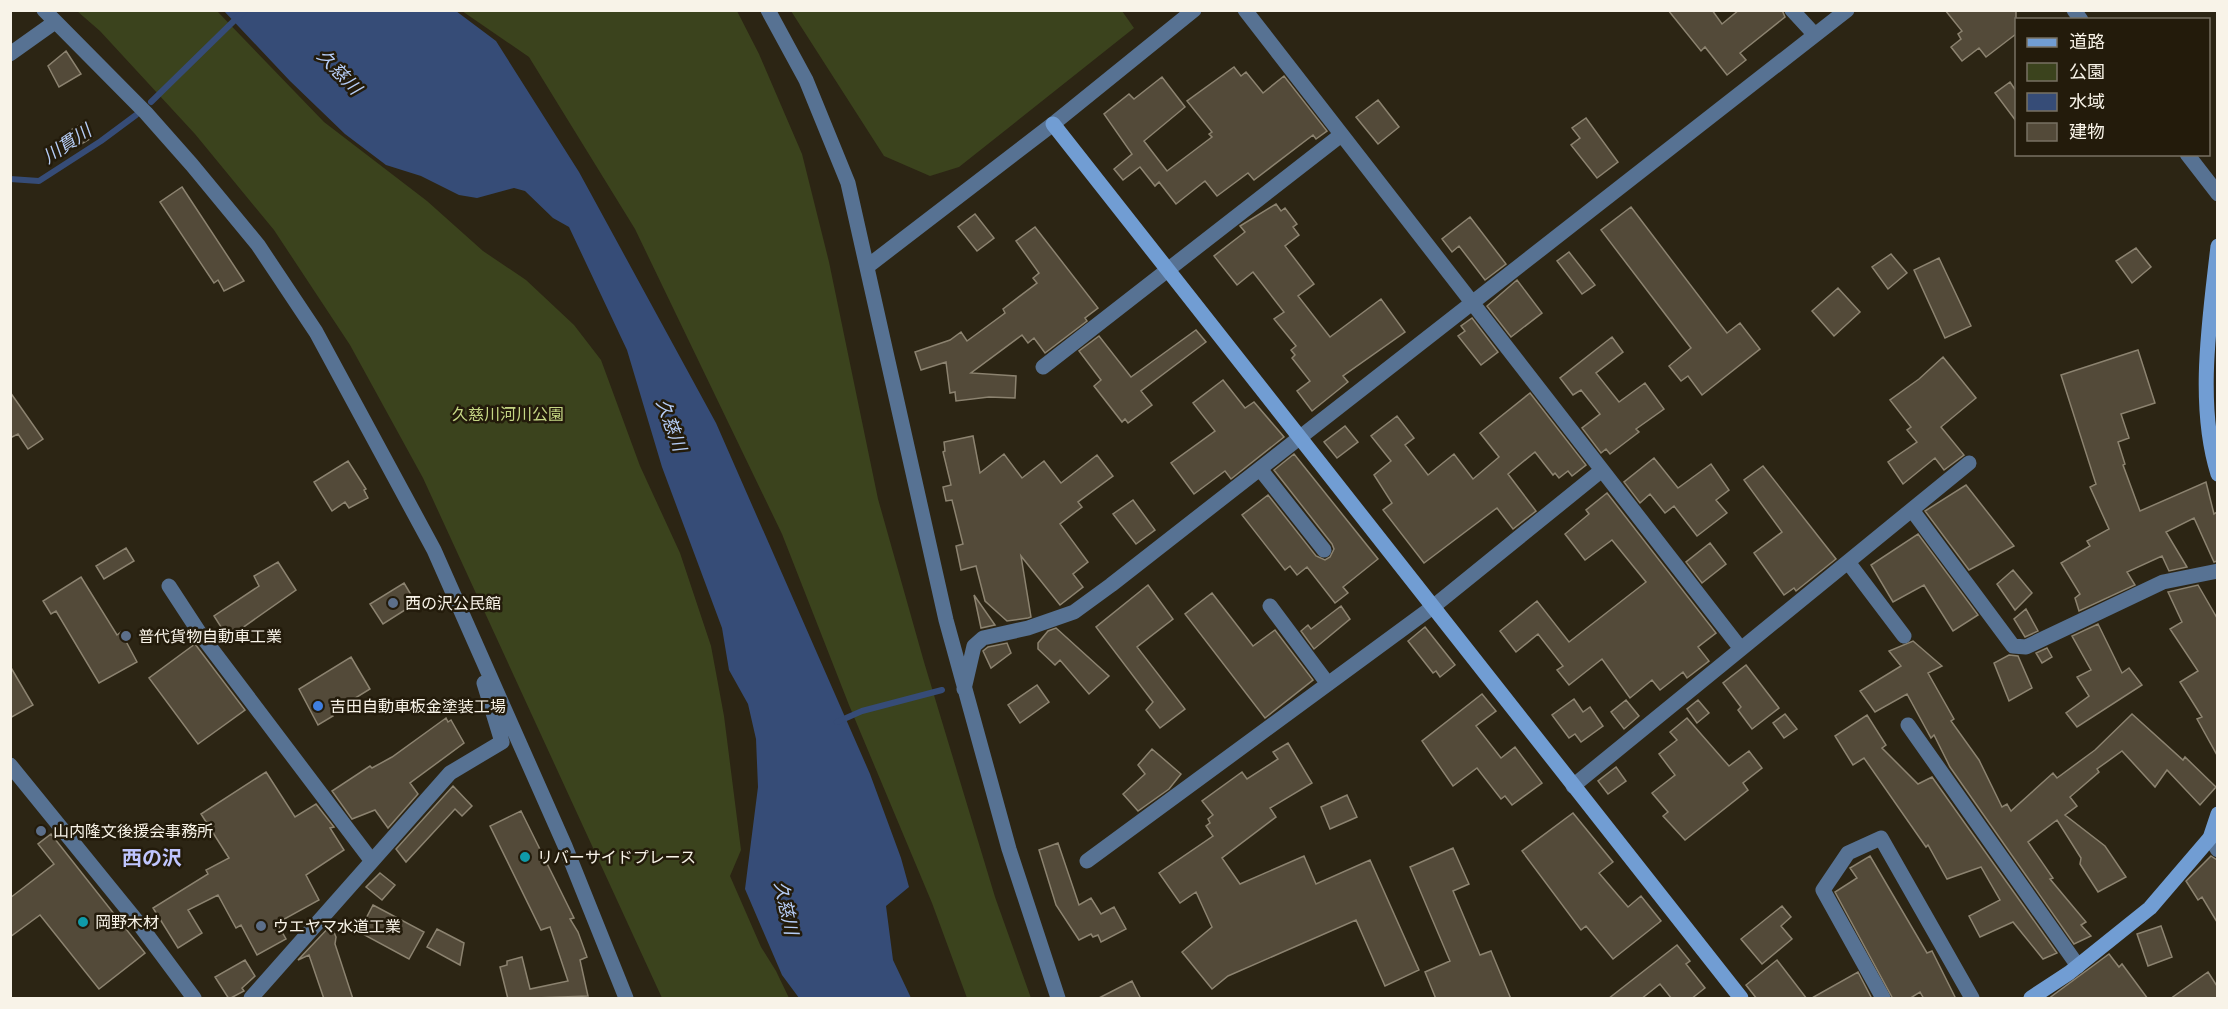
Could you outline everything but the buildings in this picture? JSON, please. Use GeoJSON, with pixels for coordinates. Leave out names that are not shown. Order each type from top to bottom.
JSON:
{"type":"FeatureCollection","features":[{"type":"Feature","properties":{"kind":"street"},"geometry":{"type":"LineString","coordinates":[[44,10],[146,113],[258,244],[316,332],[434,550],[565,846],[626,999]]}},
{"type":"Feature","properties":{"kind":"street"},"geometry":{"type":"LineString","coordinates":[[768,10],[806,80],[848,183],[946,620],[1009,849],[1058,999]]}},
{"type":"Feature","properties":{"kind":"street"},"geometry":{"type":"LineString","coordinates":[[868,266],[1053,124],[1194,10]]}},
{"type":"Feature","properties":{"kind":"street"},"geometry":{"type":"LineString","coordinates":[[1245,10],[1741,649]]}},
{"type":"Feature","properties":{"kind":"street"},"geometry":{"type":"LineString","coordinates":[[1792,10],[1815,35]]}},
{"type":"Feature","properties":{"kind":"street"},"geometry":{"type":"LineString","coordinates":[[964,689],[975,646],[983,638],[1028,628],[1074,612],[1846,10]]}},
{"type":"Feature","properties":{"kind":"street"},"geometry":{"type":"LineString","coordinates":[[10,54],[55,22]]}},
{"type":"Feature","properties":{"kind":"street"},"geometry":{"type":"LineString","coordinates":[[1053,124],[1741,999]]}},
{"type":"Feature","properties":{"kind":"street"},"geometry":{"type":"LineString","coordinates":[[1042,367],[1341,135]]}},
{"type":"Feature","properties":{"kind":"street"},"geometry":{"type":"LineString","coordinates":[[2188,156],[2217,194]]}},
{"type":"Feature","properties":{"kind":"street"},"geometry":{"type":"LineString","coordinates":[[2217,246],[2208,423],[2217,474]]}},
{"type":"Feature","properties":{"kind":"street"},"geometry":{"type":"LineString","coordinates":[[1572,786],[1969,463]]}},
{"type":"Feature","properties":{"kind":"street"},"geometry":{"type":"LineString","coordinates":[[1260,469],[1323,550]]}},
{"type":"Feature","properties":{"kind":"street"},"geometry":{"type":"LineString","coordinates":[[1087,861],[1434,606],[1602,470]]}},
{"type":"Feature","properties":{"kind":"street"},"geometry":{"type":"LineString","coordinates":[[1912,510],[2013,646],[2026,647],[2163,582],[2217,571]]}},
{"type":"Feature","properties":{"kind":"street"},"geometry":{"type":"LineString","coordinates":[[1848,562],[1904,636]]}},
{"type":"Feature","properties":{"kind":"street"},"geometry":{"type":"LineString","coordinates":[[169,586],[201,635],[371,860]]}},
{"type":"Feature","properties":{"kind":"street"},"geometry":{"type":"LineString","coordinates":[[1270,606],[1328,684]]}},
{"type":"Feature","properties":{"kind":"street"},"geometry":{"type":"LineString","coordinates":[[251,999],[450,773],[502,742],[469,632]]}},
{"type":"Feature","properties":{"kind":"street"},"geometry":{"type":"LineString","coordinates":[[1908,725],[2078,966]]}},
{"type":"Feature","properties":{"kind":"street"},"geometry":{"type":"LineString","coordinates":[[10,765],[136,920],[194,999]]}},
{"type":"Feature","properties":{"kind":"street"},"geometry":{"type":"LineString","coordinates":[[2031,999],[2078,966],[2150,908],[2214,843],[2217,814]]}},
{"type":"Feature","properties":{"kind":"street"},"geometry":{"type":"LineString","coordinates":[[1883,999],[1823,890],[1848,853],[1881,838],[1972,999]]}},
{"type":"Feature","properties":{"kind":"green space","name":"久慈川河川公園"},"geometry":{"type":"Polygon","coordinates":[[[77,11],[217,11],[324,122],[427,201],[483,251],[526,280],[574,325],[601,360],[640,466],[680,553],[711,646],[724,716],[741,850],[730,876],[761,947],[789,998],[662,998],[423,478],[350,345],[274,230],[195,134],[100,31],[77,11]]]}},
{"type":"Feature","properties":{"kind":"green space"},"geometry":{"type":"Polygon","coordinates":[[[462,11],[737,11],[759,54],[802,154],[829,262],[878,499],[924,662],[995,897],[1031,998],[967,998],[932,903],[849,705],[782,534],[635,229],[529,57],[462,11]]]}},
{"type":"Feature","properties":{"kind":"green space"},"geometry":{"type":"Polygon","coordinates":[[[791,11],[1122,11],[1134,28],[959,167],[930,176],[884,156],[791,11]]]}},
{"type":"Feature","properties":{"kind":"water","name":"久慈川"},"geometry":{"type":"Polygon","coordinates":[[[224,11],[456,11],[496,41],[579,172],[716,423],[870,774],[901,858],[909,887],[886,906],[893,960],[911,998],[799,998],[782,975],[745,889],[758,787],[756,739],[748,704],[729,670],[722,628],[662,467],[627,350],[569,227],[553,218],[525,191],[514,188],[477,198],[459,195],[421,176],[386,165],[345,134],[290,81],[224,11]]]}},
{"type":"Feature","properties":{"kind":"waterway"},"geometry":{"type":"LineString","coordinates":[[151,102],[245,10]]}},
{"type":"Feature","properties":{"kind":"waterway","name":"川貫川"},"geometry":{"type":"LineString","coordinates":[[10,179],[39,181],[101,141],[136,115]]}},
{"type":"Feature","properties":{"kind":"waterway"},"geometry":{"type":"LineString","coordinates":[[837,722],[862,711],[942,690]]}},
{"type":"Feature","properties":{"kind":"place","name":"西の沢公民館"},"geometry":{"type":"Point","coordinates":[393,603]}},
{"type":"Feature","properties":{"kind":"place","name":"普代貨物自動車工業"},"geometry":{"type":"Point","coordinates":[126,636]}},
{"type":"Feature","properties":{"kind":"place","name":"吉田自動車板金塗装工場"},"geometry":{"type":"Point","coordinates":[318,706]}},
{"type":"Feature","properties":{"kind":"place","name":"山内隆文後援会事務所"},"geometry":{"type":"Point","coordinates":[41,831]}},
{"type":"Feature","properties":{"kind":"place","name":"リバーサイドプレース"},"geometry":{"type":"Point","coordinates":[525,857]}},
{"type":"Feature","properties":{"kind":"place","name":"岡野木材"},"geometry":{"type":"Point","coordinates":[83,922]}},
{"type":"Feature","properties":{"kind":"place","name":"ウエヤマ水道工業"},"geometry":{"type":"Point","coordinates":[261,926]}},
{"type":"Feature","properties":{"kind":"district","name":"西の沢"},"geometry":{"type":"Point","coordinates":[152,858]}}]}
